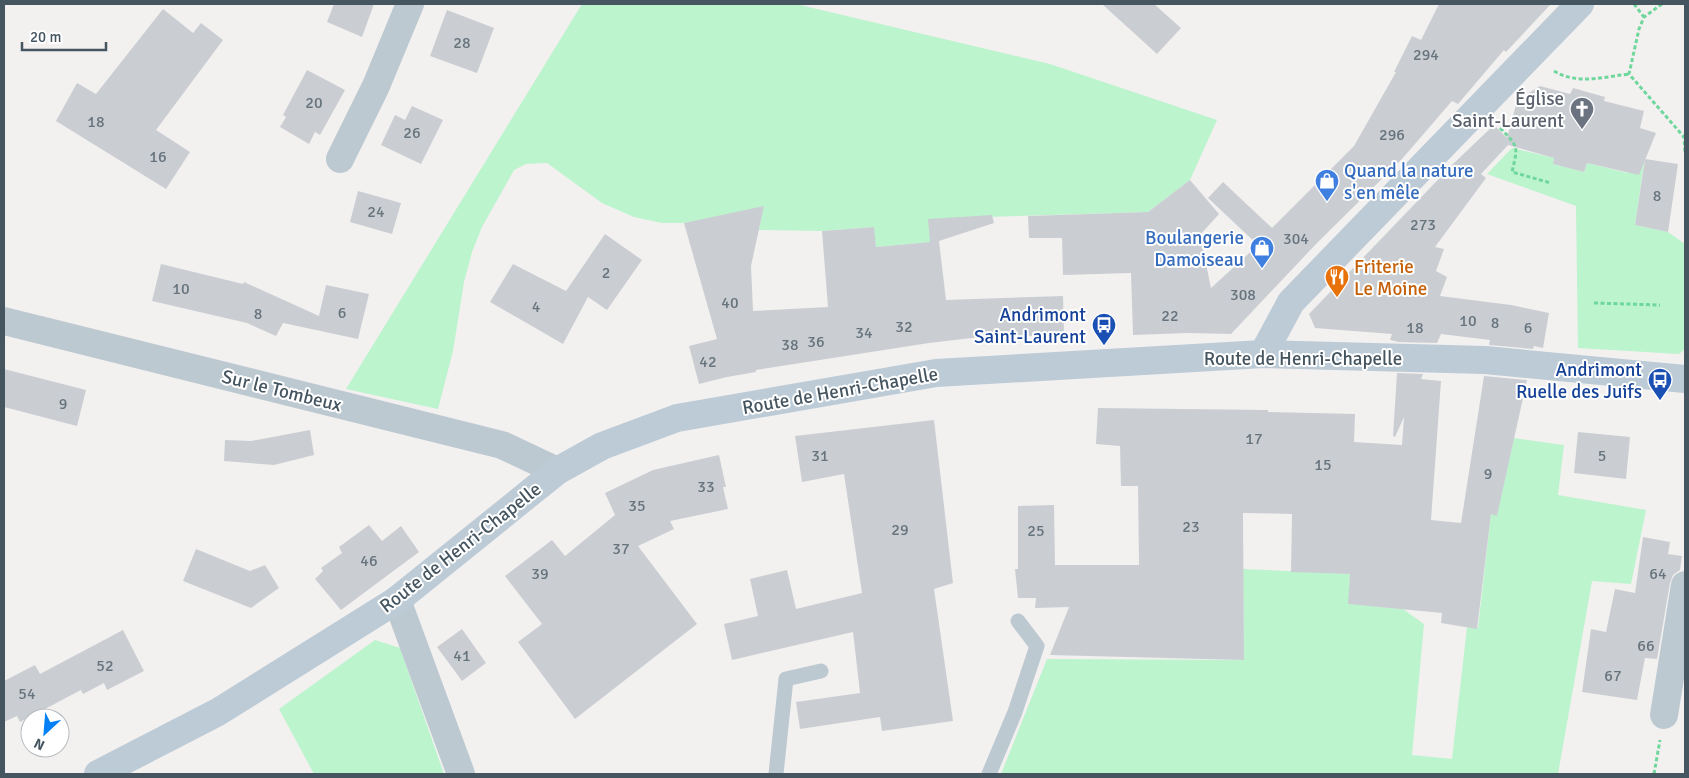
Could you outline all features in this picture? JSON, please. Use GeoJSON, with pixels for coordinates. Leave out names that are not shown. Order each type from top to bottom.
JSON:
{"type":"FeatureCollection","features":[{"type":"Feature","properties":{"kind":"street"},"geometry":{"type":"LineString","coordinates":[[340,159],[376,86],[410,4]]}},
{"type":"Feature","properties":{"kind":"street"},"geometry":{"type":"LineString","coordinates":[[1262,354],[1291,302],[1580,4]]}},
{"type":"Feature","properties":{"kind":"street","name":"Sur le Tombeux"},"geometry":{"type":"LineString","coordinates":[[4,321],[502,445],[557,471]]}},
{"type":"Feature","properties":{"kind":"street","name":"Route de Henri-Chapelle"},"geometry":{"type":"LineString","coordinates":[[98,774],[218,712],[397,600],[557,471],[602,446],[677,418],[936,372],[1262,354],[1485,360],[1685,379]]}},
{"type":"Feature","properties":{"kind":"street"},"geometry":{"type":"LineString","coordinates":[[1664,715],[1685,585]]}},
{"type":"Feature","properties":{"kind":"street"},"geometry":{"type":"LineString","coordinates":[[397,600],[461,774]]}},
{"type":"Feature","properties":{"kind":"lane"},"geometry":{"type":"LineString","coordinates":[[989,774],[1015,712],[1037,646],[1018,621]]}},
{"type":"Feature","properties":{"kind":"lane"},"geometry":{"type":"LineString","coordinates":[[776,774],[786,679],[821,670]]}},
{"type":"Feature","properties":{"kind":"path"},"geometry":{"type":"LineString","coordinates":[[1634,4],[1644,17]]}},
{"type":"Feature","properties":{"kind":"path"},"geometry":{"type":"LineString","coordinates":[[1629,74],[1639,29],[1644,17],[1662,4]]}},
{"type":"Feature","properties":{"kind":"path"},"geometry":{"type":"LineString","coordinates":[[1561,75],[1582,80],[1629,74]]}},
{"type":"Feature","properties":{"kind":"path"},"geometry":{"type":"LineString","coordinates":[[1629,74],[1684,136],[1685,152]]}},
{"type":"Feature","properties":{"kind":"path"},"geometry":{"type":"LineString","coordinates":[[1513,141],[1517,150],[1512,172],[1550,184]]}},
{"type":"Feature","properties":{"kind":"path"},"geometry":{"type":"LineString","coordinates":[[1594,303],[1660,305]]}},
{"type":"Feature","properties":{"kind":"green space"},"geometry":{"type":"Polygon","coordinates":[[[582,4],[796,4],[1050,64],[1217,120],[1190,180],[1148,212],[951,218],[930,242],[876,247],[873,227],[822,231],[759,230],[763,207],[684,223],[662,223],[634,217],[602,203],[547,163],[526,164],[514,170],[482,227],[472,252],[464,282],[453,351],[438,409],[346,389],[582,4]]]}},
{"type":"Feature","properties":{"kind":"green space"},"geometry":{"type":"Polygon","coordinates":[[[1512,148],[1554,158],[1553,164],[1584,172],[1587,163],[1628,173],[1630,159],[1644,163],[1635,225],[1668,232],[1685,244],[1685,349],[1679,354],[1578,348],[1576,206],[1487,174],[1512,148]]]}},
{"type":"Feature","properties":{"kind":"green space"},"geometry":{"type":"Polygon","coordinates":[[[1514,438],[1564,445],[1558,495],[1646,510],[1631,584],[1592,581],[1558,774],[1001,774],[1047,659],[1244,660],[1243,569],[1350,574],[1349,604],[1403,609],[1424,624],[1412,755],[1452,759],[1467,627],[1478,628],[1491,514],[1497,515],[1514,438]]]}},
{"type":"Feature","properties":{"kind":"green space"},"geometry":{"type":"Polygon","coordinates":[[[375,640],[400,648],[444,774],[314,774],[279,709],[375,640]]]}},
{"type":"Feature","properties":{"kind":"building"},"geometry":{"type":"Polygon","coordinates":[[[334,4],[374,4],[362,37],[327,22],[334,4]]]}},
{"type":"Feature","properties":{"kind":"building"},"geometry":{"type":"Polygon","coordinates":[[[1102,4],[1154,4],[1181,28],[1157,54],[1102,4]]]}},
{"type":"Feature","properties":{"kind":"building"},"geometry":{"type":"Polygon","coordinates":[[[1439,4],[1551,4],[1506,52],[1504,50],[1458,104],[1452,101],[1402,159],[1317,243],[1231,334],[1133,335],[1131,273],[1063,275],[1062,238],[1029,238],[1028,216],[1148,212],[1190,180],[1219,214],[1200,235],[1211,288],[1258,245],[1208,198],[1223,182],[1272,228],[1354,146],[1396,72],[1394,72],[1412,36],[1421,40],[1439,4]]]}},
{"type":"Feature","properties":{"kind":"building"},"geometry":{"type":"Polygon","coordinates":[[[163,9],[193,33],[201,23],[223,40],[156,130],[190,152],[166,189],[56,121],[77,83],[96,94],[163,9]]]}},
{"type":"Feature","properties":{"kind":"building"},"geometry":{"type":"Polygon","coordinates":[[[447,10],[494,28],[477,73],[430,56],[447,10]]]}},
{"type":"Feature","properties":{"kind":"building"},"geometry":{"type":"Polygon","coordinates":[[[307,70],[345,90],[320,135],[315,132],[309,144],[280,127],[286,117],[283,115],[307,70]]]}},
{"type":"Feature","properties":{"kind":"building"},"geometry":{"type":"Polygon","coordinates":[[[1540,86],[1570,94],[1573,88],[1605,97],[1604,101],[1644,111],[1640,128],[1656,133],[1639,175],[1587,163],[1584,172],[1553,164],[1554,158],[1508,145],[1481,174],[1486,178],[1435,247],[1444,249],[1436,271],[1447,277],[1440,296],[1511,305],[1549,313],[1543,348],[1534,346],[1533,349],[1489,345],[1490,340],[1441,334],[1437,343],[1399,342],[1390,340],[1392,334],[1315,328],[1309,314],[1454,163],[1494,125],[1507,138],[1516,105],[1526,99],[1527,94],[1540,86]]]}},
{"type":"Feature","properties":{"kind":"building"},"geometry":{"type":"Polygon","coordinates":[[[412,106],[443,120],[421,164],[381,145],[395,115],[405,120],[412,106]]]}},
{"type":"Feature","properties":{"kind":"building"},"geometry":{"type":"Polygon","coordinates":[[[1645,159],[1678,164],[1668,232],[1635,225],[1645,159]]]}},
{"type":"Feature","properties":{"kind":"building"},"geometry":{"type":"Polygon","coordinates":[[[358,191],[401,203],[392,234],[350,222],[358,191]]]}},
{"type":"Feature","properties":{"kind":"building"},"geometry":{"type":"Polygon","coordinates":[[[764,206],[751,266],[753,311],[828,307],[822,231],[874,227],[876,247],[930,242],[928,219],[992,215],[994,223],[939,241],[946,300],[1063,296],[1064,335],[980,337],[929,343],[756,370],[756,372],[699,384],[689,346],[717,339],[684,223],[764,206]]]}},
{"type":"Feature","properties":{"kind":"building"},"geometry":{"type":"Polygon","coordinates":[[[605,234],[642,260],[607,310],[588,297],[563,344],[490,302],[513,264],[566,291],[605,234]]]}},
{"type":"Feature","properties":{"kind":"building"},"geometry":{"type":"Polygon","coordinates":[[[161,264],[243,284],[244,282],[319,316],[326,285],[369,294],[358,339],[283,323],[276,336],[247,323],[152,301],[161,264]]]}},
{"type":"Feature","properties":{"kind":"building"},"geometry":{"type":"Polygon","coordinates":[[[4,369],[86,390],[77,426],[4,407],[4,369]]]}},
{"type":"Feature","properties":{"kind":"building"},"geometry":{"type":"Polygon","coordinates":[[[1397,373],[1423,374],[1421,379],[1441,381],[1431,520],[1461,523],[1484,376],[1527,380],[1497,516],[1491,514],[1477,629],[1441,623],[1442,613],[1348,604],[1350,574],[1291,572],[1292,514],[1243,513],[1244,660],[1050,655],[1069,607],[1035,608],[1036,598],[1018,598],[1015,569],[1018,569],[1018,506],[1054,505],[1055,565],[1139,565],[1138,486],[1121,486],[1120,446],[1096,444],[1098,408],[1268,410],[1268,412],[1355,414],[1354,442],[1402,445],[1404,417],[1395,437],[1393,436],[1397,373]]]}},
{"type":"Feature","properties":{"kind":"building"},"geometry":{"type":"Polygon","coordinates":[[[934,420],[953,583],[934,589],[953,721],[882,731],[880,717],[800,729],[796,702],[860,693],[853,632],[732,660],[724,624],[758,616],[750,579],[787,570],[796,609],[862,593],[844,474],[802,482],[795,436],[934,420]]]}},
{"type":"Feature","properties":{"kind":"building"},"geometry":{"type":"Polygon","coordinates":[[[310,430],[314,455],[274,465],[224,461],[225,440],[251,441],[310,430]]]}},
{"type":"Feature","properties":{"kind":"building"},"geometry":{"type":"Polygon","coordinates":[[[1578,432],[1630,437],[1626,479],[1574,473],[1578,432]]]}},
{"type":"Feature","properties":{"kind":"building"},"geometry":{"type":"Polygon","coordinates":[[[719,455],[726,487],[723,487],[728,509],[670,521],[674,529],[638,546],[697,624],[575,719],[518,642],[542,624],[505,576],[552,540],[565,556],[615,515],[605,493],[653,470],[719,455]]]}},
{"type":"Feature","properties":{"kind":"building"},"geometry":{"type":"Polygon","coordinates":[[[369,525],[382,541],[401,526],[419,552],[341,610],[315,579],[323,571],[321,568],[342,553],[339,547],[369,525]]]}},
{"type":"Feature","properties":{"kind":"building"},"geometry":{"type":"Polygon","coordinates":[[[1643,537],[1670,542],[1668,554],[1682,556],[1680,570],[1673,575],[1670,583],[1657,659],[1645,658],[1637,700],[1582,692],[1591,629],[1606,632],[1615,589],[1635,593],[1643,537]]]}},
{"type":"Feature","properties":{"kind":"building"},"geometry":{"type":"Polygon","coordinates":[[[196,549],[250,571],[265,565],[279,588],[251,608],[183,581],[196,549]]]}},
{"type":"Feature","properties":{"kind":"building"},"geometry":{"type":"Polygon","coordinates":[[[462,629],[486,663],[462,681],[437,647],[462,629]]]}},
{"type":"Feature","properties":{"kind":"building"},"geometry":{"type":"Polygon","coordinates":[[[123,630],[144,671],[107,690],[104,683],[83,694],[81,690],[47,708],[20,708],[20,722],[17,716],[4,722],[4,681],[35,665],[40,674],[123,630]]]}},
{"type":"Feature","properties":{"kind":"place","name":"Église Saint-Laurent"},"geometry":{"type":"Point","coordinates":[1582,130]}},
{"type":"Feature","properties":{"kind":"place","name":"Quand la nature s'en mêle"},"geometry":{"type":"Point","coordinates":[1327,202]}},
{"type":"Feature","properties":{"kind":"place","name":"Boulangerie Damoiseau"},"geometry":{"type":"Point","coordinates":[1262,269]}},
{"type":"Feature","properties":{"kind":"place","name":"Friterie Le Moine"},"geometry":{"type":"Point","coordinates":[1337,298]}},
{"type":"Feature","properties":{"kind":"place","name":"Andrimont Saint-Laurent"},"geometry":{"type":"Point","coordinates":[1104,346]}},
{"type":"Feature","properties":{"kind":"place","name":"Andrimont Ruelle des Juifs"},"geometry":{"type":"Point","coordinates":[1660,401]}}]}
